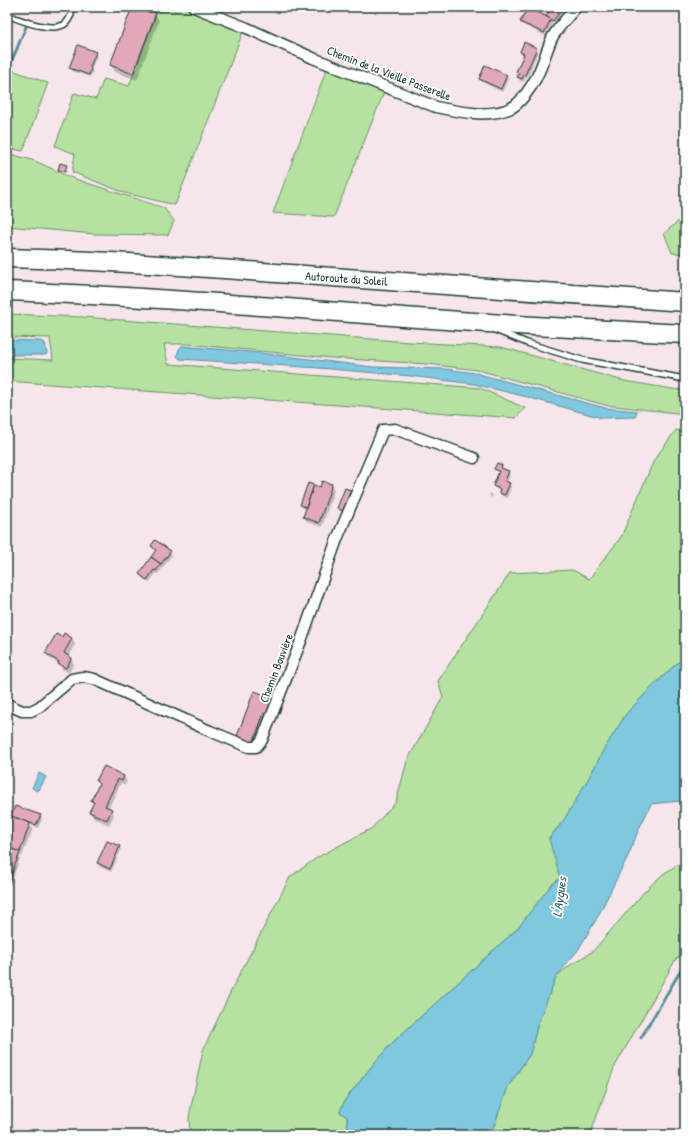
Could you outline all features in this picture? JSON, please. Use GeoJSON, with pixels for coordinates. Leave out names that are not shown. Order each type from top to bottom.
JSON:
{"type":"FeatureCollection","features":[{"type":"Feature","properties":{"kind":"highway","name":"Autoroute du Soleil"},"geometry":{"type":"LineString","coordinates":[[7,258],[56,259],[176,266],[685,302]]}},
{"type":"Feature","properties":{"kind":"highway"},"geometry":{"type":"LineString","coordinates":[[7,291],[77,294],[476,322],[685,334]]}},
{"type":"Feature","properties":{"kind":"street","name":"Chemin de la Vieille Passerelle"},"geometry":{"type":"LineString","coordinates":[[194,7],[247,28],[312,58],[436,107],[458,112],[480,113],[498,112],[512,108],[524,97],[536,78],[553,37],[576,7]]}},
{"type":"Feature","properties":{"kind":"street","name":"Chemin Bouvière"},"geometry":{"type":"LineString","coordinates":[[7,704],[22,712],[31,711],[39,707],[72,679],[83,677],[94,679],[249,747],[256,747],[262,740],[301,641],[338,539],[383,430],[395,429],[474,458]]}},
{"type":"Feature","properties":{"kind":"lane"},"geometry":{"type":"LineString","coordinates":[[7,15],[46,28],[65,24],[71,15]]}},
{"type":"Feature","properties":{"kind":"lane"},"geometry":{"type":"LineString","coordinates":[[476,322],[527,343],[582,360],[685,379]]}},
{"type":"Feature","properties":{"kind":"green space"},"geometry":{"type":"Polygon","coordinates":[[[159,7],[183,7],[243,32],[175,205],[125,193],[72,172],[75,154],[55,146],[74,93],[96,99],[104,79],[129,86],[159,7]]]}},
{"type":"Feature","properties":{"kind":"green space"},"geometry":{"type":"Polygon","coordinates":[[[327,68],[384,92],[334,217],[273,213],[327,68]]]}},
{"type":"Feature","properties":{"kind":"green space"},"geometry":{"type":"Polygon","coordinates":[[[12,70],[48,83],[23,151],[7,148],[7,83],[12,70]]]}},
{"type":"Feature","properties":{"kind":"green space"},"geometry":{"type":"Polygon","coordinates":[[[7,153],[35,161],[72,178],[164,208],[174,221],[168,235],[94,234],[7,226],[7,153]]]}},
{"type":"Feature","properties":{"kind":"green space"},"geometry":{"type":"Polygon","coordinates":[[[685,216],[685,254],[672,253],[664,233],[685,216]]]}},
{"type":"Feature","properties":{"kind":"green space"},"geometry":{"type":"Polygon","coordinates":[[[7,314],[83,317],[410,342],[501,347],[624,381],[685,391],[685,414],[605,405],[478,370],[427,364],[332,358],[187,344],[164,344],[168,364],[480,388],[525,408],[516,418],[7,381],[7,358],[53,360],[50,338],[7,337],[7,314]]]}},
{"type":"Feature","properties":{"kind":"green space"},"geometry":{"type":"Polygon","coordinates":[[[676,430],[685,431],[685,659],[677,663],[626,714],[564,820],[549,838],[561,878],[551,885],[518,928],[393,1042],[376,1061],[345,1100],[340,1112],[347,1117],[348,1131],[346,1135],[190,1135],[189,1117],[203,1050],[232,989],[290,877],[318,857],[372,828],[396,802],[407,761],[443,697],[438,681],[510,573],[573,570],[589,579],[621,537],[654,460],[676,430]]]}},
{"type":"Feature","properties":{"kind":"green space"},"geometry":{"type":"Polygon","coordinates":[[[685,863],[685,953],[676,959],[614,1068],[590,1135],[483,1135],[483,1133],[493,1128],[508,1087],[530,1054],[538,1023],[556,977],[569,966],[593,951],[646,890],[663,874],[677,865],[685,863]]]}},
{"type":"Feature","properties":{"kind":"water"},"geometry":{"type":"Polygon","coordinates":[[[7,340],[40,341],[45,343],[47,354],[7,355],[7,340]]]}},
{"type":"Feature","properties":{"kind":"water"},"geometry":{"type":"Polygon","coordinates":[[[182,346],[261,353],[373,367],[446,369],[475,373],[605,408],[637,411],[635,417],[602,418],[474,384],[410,376],[319,368],[180,359],[177,356],[179,349],[182,346]]]}},
{"type":"Feature","properties":{"kind":"water","name":"L'Aygues"},"geometry":{"type":"Polygon","coordinates":[[[685,659],[685,798],[680,801],[651,804],[628,856],[597,918],[578,950],[556,977],[538,1023],[530,1054],[508,1087],[493,1128],[483,1133],[483,1135],[346,1135],[348,1131],[347,1117],[340,1112],[345,1100],[376,1061],[393,1042],[518,928],[551,885],[560,878],[549,839],[564,820],[626,714],[677,663],[685,659]]]}},
{"type":"Feature","properties":{"kind":"water"},"geometry":{"type":"Polygon","coordinates":[[[39,773],[46,777],[37,791],[32,788],[39,773]]]}},
{"type":"Feature","properties":{"kind":"building"},"geometry":{"type":"Polygon","coordinates":[[[66,7],[73,7],[72,11],[65,9],[66,7]]]}},
{"type":"Feature","properties":{"kind":"building"},"geometry":{"type":"Polygon","coordinates":[[[132,7],[139,7],[156,13],[133,74],[110,65],[132,7]]]}},
{"type":"Feature","properties":{"kind":"building"},"geometry":{"type":"Polygon","coordinates":[[[528,7],[551,19],[544,33],[520,22],[528,7]]]}},
{"type":"Feature","properties":{"kind":"building"},"geometry":{"type":"Polygon","coordinates":[[[552,7],[564,7],[553,21],[546,16],[552,7]]]}},
{"type":"Feature","properties":{"kind":"building"},"geometry":{"type":"Polygon","coordinates":[[[524,42],[537,48],[522,79],[517,77],[519,73],[516,72],[524,54],[520,52],[524,42]]]}},
{"type":"Feature","properties":{"kind":"building"},"geometry":{"type":"Polygon","coordinates":[[[78,45],[96,52],[90,67],[89,75],[69,68],[78,45]]]}},
{"type":"Feature","properties":{"kind":"building"},"geometry":{"type":"Polygon","coordinates":[[[485,65],[507,75],[501,89],[479,79],[485,65]]]}},
{"type":"Feature","properties":{"kind":"building"},"geometry":{"type":"Polygon","coordinates":[[[60,163],[67,165],[65,172],[58,170],[60,163]]]}},
{"type":"Feature","properties":{"kind":"building"},"geometry":{"type":"Polygon","coordinates":[[[497,463],[502,465],[501,468],[509,471],[505,481],[510,483],[505,495],[499,493],[500,489],[493,486],[499,471],[494,469],[497,463]]]}},
{"type":"Feature","properties":{"kind":"building"},"geometry":{"type":"Polygon","coordinates":[[[322,481],[332,484],[319,523],[303,517],[314,485],[320,487],[322,481]]]}},
{"type":"Feature","properties":{"kind":"building"},"geometry":{"type":"Polygon","coordinates":[[[308,483],[314,485],[306,507],[300,505],[308,483]]]}},
{"type":"Feature","properties":{"kind":"building"},"geometry":{"type":"Polygon","coordinates":[[[345,488],[351,490],[343,511],[337,508],[345,488]]]}},
{"type":"Feature","properties":{"kind":"building"},"geometry":{"type":"Polygon","coordinates":[[[155,540],[171,551],[161,564],[151,557],[156,550],[151,546],[155,540]]]}},
{"type":"Feature","properties":{"kind":"building"},"geometry":{"type":"Polygon","coordinates":[[[151,557],[161,564],[156,571],[154,570],[147,580],[139,574],[151,557]]]}},
{"type":"Feature","properties":{"kind":"building"},"geometry":{"type":"Polygon","coordinates":[[[64,633],[72,638],[64,653],[72,658],[66,668],[58,664],[59,662],[45,653],[56,634],[62,637],[64,633]]]}},
{"type":"Feature","properties":{"kind":"building"},"geometry":{"type":"Polygon","coordinates":[[[254,691],[271,697],[269,701],[273,702],[268,714],[264,713],[253,743],[237,736],[254,691]]]}},
{"type":"Feature","properties":{"kind":"building"},"geometry":{"type":"Polygon","coordinates":[[[104,766],[124,776],[122,781],[118,779],[105,806],[112,809],[107,820],[89,812],[94,802],[91,801],[99,784],[96,781],[104,766]]]}},
{"type":"Feature","properties":{"kind":"building"},"geometry":{"type":"Polygon","coordinates":[[[15,806],[41,815],[36,825],[11,816],[15,806]]]}},
{"type":"Feature","properties":{"kind":"building"},"geometry":{"type":"Polygon","coordinates":[[[11,816],[30,823],[20,852],[7,847],[7,829],[11,816]]]}},
{"type":"Feature","properties":{"kind":"building"},"geometry":{"type":"Polygon","coordinates":[[[107,841],[120,846],[110,869],[97,863],[107,841]]]}},
{"type":"Feature","properties":{"kind":"building"},"geometry":{"type":"Polygon","coordinates":[[[7,847],[20,852],[12,873],[7,871],[7,847]]]}},
{"type":"Feature","properties":{"kind":"building"},"geometry":{"type":"Polygon","coordinates":[[[7,871],[12,873],[9,883],[7,882],[7,871]]]}},
{"type":"Feature","properties":{"kind":"waterway"},"geometry":{"type":"LineString","coordinates":[[7,72],[26,27]]}},
{"type":"Feature","properties":{"kind":"waterway"},"geometry":{"type":"LineString","coordinates":[[641,1038],[685,963]]}}]}
